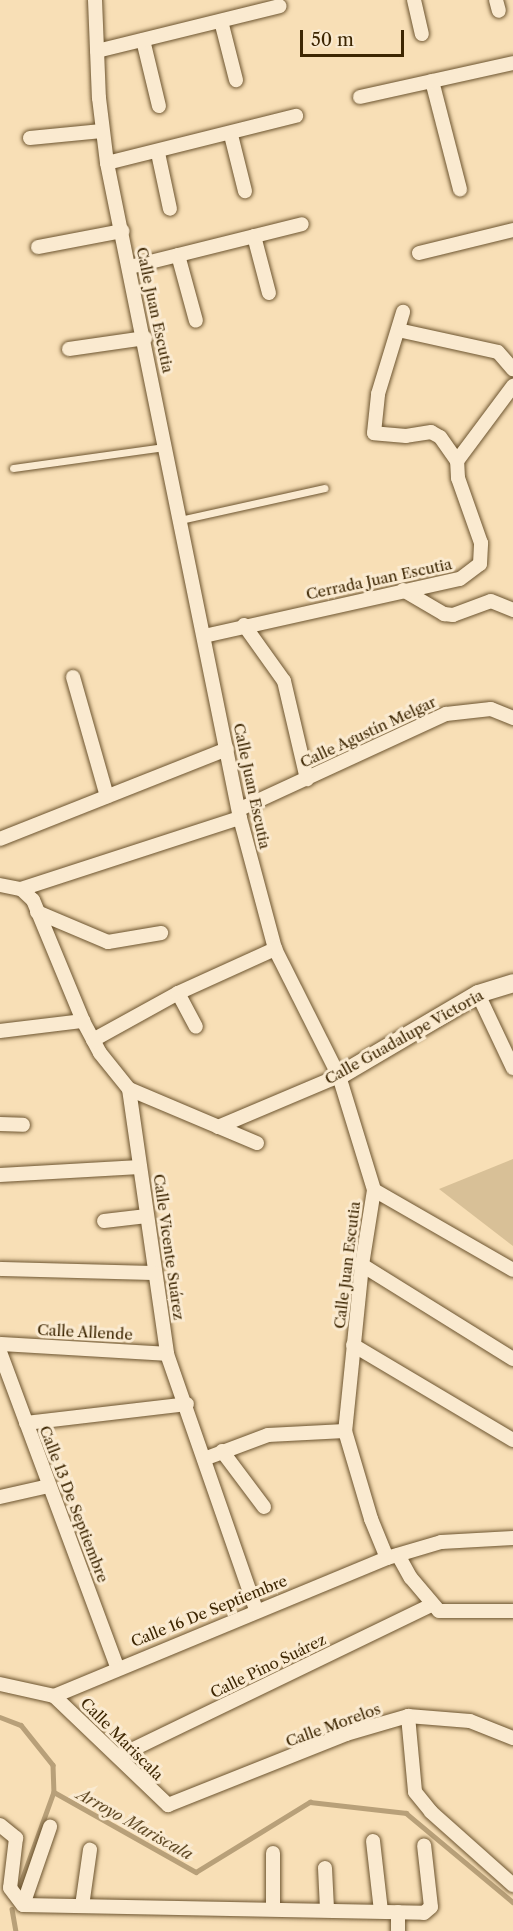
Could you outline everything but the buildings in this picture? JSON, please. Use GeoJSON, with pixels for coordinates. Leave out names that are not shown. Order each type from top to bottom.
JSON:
{"type":"FeatureCollection","features":[{"type":"Feature","properties":{"kind":"street","name":"Calle Juan Escutia"},"geometry":{"type":"LineString","coordinates":[[95,0],[102,131],[107,163],[145,338],[240,813],[275,949],[339,1076],[374,1190],[362,1265],[345,1431],[371,1519],[393,1557]]}},
{"type":"Feature","properties":{"kind":"street"},"geometry":{"type":"LineString","coordinates":[[414,0],[422,34]]}},
{"type":"Feature","properties":{"kind":"street"},"geometry":{"type":"LineString","coordinates":[[97,51],[280,6]]}},
{"type":"Feature","properties":{"kind":"street"},"geometry":{"type":"LineString","coordinates":[[221,21],[236,80]]}},
{"type":"Feature","properties":{"kind":"street"},"geometry":{"type":"LineString","coordinates":[[144,40],[159,106]]}},
{"type":"Feature","properties":{"kind":"street"},"geometry":{"type":"LineString","coordinates":[[360,97],[513,63]]}},
{"type":"Feature","properties":{"kind":"street"},"geometry":{"type":"LineString","coordinates":[[432,81],[460,189]]}},
{"type":"Feature","properties":{"kind":"street"},"geometry":{"type":"LineString","coordinates":[[107,163],[231,135],[296,116]]}},
{"type":"Feature","properties":{"kind":"street"},"geometry":{"type":"LineString","coordinates":[[30,138],[102,131]]}},
{"type":"Feature","properties":{"kind":"street"},"geometry":{"type":"LineString","coordinates":[[231,135],[245,190]]}},
{"type":"Feature","properties":{"kind":"street"},"geometry":{"type":"LineString","coordinates":[[158,153],[170,209]]}},
{"type":"Feature","properties":{"kind":"street"},"geometry":{"type":"LineString","coordinates":[[130,267],[302,224]]}},
{"type":"Feature","properties":{"kind":"street"},"geometry":{"type":"LineString","coordinates":[[419,253],[513,230]]}},
{"type":"Feature","properties":{"kind":"street"},"geometry":{"type":"LineString","coordinates":[[38,247],[122,231]]}},
{"type":"Feature","properties":{"kind":"street"},"geometry":{"type":"LineString","coordinates":[[254,236],[269,293]]}},
{"type":"Feature","properties":{"kind":"street"},"geometry":{"type":"LineString","coordinates":[[178,255],[196,321]]}},
{"type":"Feature","properties":{"kind":"street","name":"Cerrada Juan Escutia"},"geometry":{"type":"LineString","coordinates":[[204,636],[460,579],[480,564],[481,543],[458,478],[456,461],[436,433],[406,436],[374,433],[378,394],[404,312]]}},
{"type":"Feature","properties":{"kind":"street"},"geometry":{"type":"LineString","coordinates":[[398,330],[498,352],[513,369]]}},
{"type":"Feature","properties":{"kind":"street"},"geometry":{"type":"LineString","coordinates":[[69,350],[145,338]]}},
{"type":"Feature","properties":{"kind":"street"},"geometry":{"type":"LineString","coordinates":[[456,461],[513,386]]}},
{"type":"Feature","properties":{"kind":"street"},"geometry":{"type":"LineString","coordinates":[[403,591],[444,614],[453,615],[491,601],[513,610]]}},
{"type":"Feature","properties":{"kind":"street"},"geometry":{"type":"LineString","coordinates":[[244,626],[284,681],[307,779]]}},
{"type":"Feature","properties":{"kind":"street"},"geometry":{"type":"LineString","coordinates":[[72,677],[107,796]]}},
{"type":"Feature","properties":{"kind":"street","name":"Calle Agustín Melgar"},"geometry":{"type":"LineString","coordinates":[[0,885],[21,889],[240,813],[446,714],[491,710],[513,718]]}},
{"type":"Feature","properties":{"kind":"street"},"geometry":{"type":"LineString","coordinates":[[0,839],[227,750]]}},
{"type":"Feature","properties":{"kind":"street"},"geometry":{"type":"LineString","coordinates":[[21,889],[35,906],[108,942],[161,933]]}},
{"type":"Feature","properties":{"kind":"street","name":"Calle Vicente Suárez"},"geometry":{"type":"LineString","coordinates":[[35,906],[83,1021],[93,1040],[129,1089],[167,1353],[187,1404],[256,1610]]}},
{"type":"Feature","properties":{"kind":"street"},"geometry":{"type":"LineString","coordinates":[[93,1040],[178,993],[275,949]]}},
{"type":"Feature","properties":{"kind":"street","name":"Calle Guadalupe Victoria"},"geometry":{"type":"LineString","coordinates":[[218,1127],[339,1076],[478,994],[513,983]]}},
{"type":"Feature","properties":{"kind":"street"},"geometry":{"type":"LineString","coordinates":[[178,993],[196,1027]]}},
{"type":"Feature","properties":{"kind":"street"},"geometry":{"type":"LineString","coordinates":[[478,994],[513,1068]]}},
{"type":"Feature","properties":{"kind":"street"},"geometry":{"type":"LineString","coordinates":[[0,1031],[83,1021]]}},
{"type":"Feature","properties":{"kind":"street"},"geometry":{"type":"LineString","coordinates":[[129,1089],[257,1143]]}},
{"type":"Feature","properties":{"kind":"street"},"geometry":{"type":"LineString","coordinates":[[0,1124],[23,1125]]}},
{"type":"Feature","properties":{"kind":"street"},"geometry":{"type":"LineString","coordinates":[[0,1175],[140,1167]]}},
{"type":"Feature","properties":{"kind":"street"},"geometry":{"type":"LineString","coordinates":[[374,1190],[513,1270]]}},
{"type":"Feature","properties":{"kind":"street"},"geometry":{"type":"LineString","coordinates":[[104,1221],[147,1216]]}},
{"type":"Feature","properties":{"kind":"street"},"geometry":{"type":"LineString","coordinates":[[362,1265],[513,1359]]}},
{"type":"Feature","properties":{"kind":"street"},"geometry":{"type":"LineString","coordinates":[[0,1269],[155,1273]]}},
{"type":"Feature","properties":{"kind":"street","name":"Calle Allende"},"geometry":{"type":"LineString","coordinates":[[0,1344],[167,1353]]}},
{"type":"Feature","properties":{"kind":"street"},"geometry":{"type":"LineString","coordinates":[[353,1345],[513,1440]]}},
{"type":"Feature","properties":{"kind":"street","name":"Calle 13 De Septiembre"},"geometry":{"type":"LineString","coordinates":[[0,1352],[117,1667]]}},
{"type":"Feature","properties":{"kind":"street"},"geometry":{"type":"LineString","coordinates":[[26,1423],[187,1404]]}},
{"type":"Feature","properties":{"kind":"street"},"geometry":{"type":"LineString","coordinates":[[204,1459],[268,1435],[345,1431]]}},
{"type":"Feature","properties":{"kind":"street"},"geometry":{"type":"LineString","coordinates":[[222,1451],[264,1508]]}},
{"type":"Feature","properties":{"kind":"street"},"geometry":{"type":"LineString","coordinates":[[0,1497],[49,1486]]}},
{"type":"Feature","properties":{"kind":"street","name":"Calle 16 De Septiembre"},"geometry":{"type":"LineString","coordinates":[[54,1696],[117,1667],[256,1610],[393,1557],[441,1542],[513,1538]]}},
{"type":"Feature","properties":{"kind":"street"},"geometry":{"type":"LineString","coordinates":[[393,1557],[432,1605],[442,1612],[513,1611]]}},
{"type":"Feature","properties":{"kind":"street","name":"Calle Pino Suárez"},"geometry":{"type":"LineString","coordinates":[[119,1756],[432,1605]]}},
{"type":"Feature","properties":{"kind":"street"},"geometry":{"type":"LineString","coordinates":[[0,1684],[34,1694],[54,1696]]}},
{"type":"Feature","properties":{"kind":"street","name":"Calle Mariscala"},"geometry":{"type":"LineString","coordinates":[[54,1696],[168,1805]]}},
{"type":"Feature","properties":{"kind":"street"},"geometry":{"type":"LineString","coordinates":[[408,1716],[415,1792],[423,1803],[513,1885]]}},
{"type":"Feature","properties":{"kind":"street","name":"Calle Morelos"},"geometry":{"type":"LineString","coordinates":[[168,1805],[346,1734],[408,1716],[470,1721],[513,1738]]}},
{"type":"Feature","properties":{"kind":"street"},"geometry":{"type":"LineString","coordinates":[[0,1825],[16,1838],[10,1882],[18,1900]]}},
{"type":"Feature","properties":{"kind":"street"},"geometry":{"type":"LineString","coordinates":[[18,1900],[50,1827]]}},
{"type":"Feature","properties":{"kind":"street"},"geometry":{"type":"LineString","coordinates":[[373,1841],[381,1911]]}},
{"type":"Feature","properties":{"kind":"street"},"geometry":{"type":"LineString","coordinates":[[18,1900],[82,1906],[429,1911],[424,1845]]}},
{"type":"Feature","properties":{"kind":"street"},"geometry":{"type":"LineString","coordinates":[[82,1906],[90,1851]]}},
{"type":"Feature","properties":{"kind":"street"},"geometry":{"type":"LineString","coordinates":[[273,1853],[273,1908]]}},
{"type":"Feature","properties":{"kind":"street"},"geometry":{"type":"LineString","coordinates":[[325,1868],[327,1909]]}},
{"type":"Feature","properties":{"kind":"street"},"geometry":{"type":"LineString","coordinates":[[398,1931],[399,1912]]}},
{"type":"Feature","properties":{"kind":"lane"},"geometry":{"type":"LineString","coordinates":[[13,468],[165,447]]}},
{"type":"Feature","properties":{"kind":"lane"},"geometry":{"type":"LineString","coordinates":[[180,520],[324,488]]}},
{"type":"Feature","properties":{"kind":"shaded area"},"geometry":{"type":"Polygon","coordinates":[[[513,1159],[513,1246],[439,1189],[513,1159]]]}},
{"type":"Feature","properties":{"kind":"waterway","name":"Arroyo Mariscala"},"geometry":{"type":"LineString","coordinates":[[0,1717],[21,1725],[53,1765],[54,1792],[20,1886]]}},
{"type":"Feature","properties":{"kind":"waterway","name":"Arroyo Mariscala"},"geometry":{"type":"LineString","coordinates":[[54,1792],[196,1872],[310,1802],[406,1813],[513,1902]]}},
{"type":"Feature","properties":{"kind":"waterway"},"geometry":{"type":"LineString","coordinates":[[12,1909],[16,1931]]}}]}
